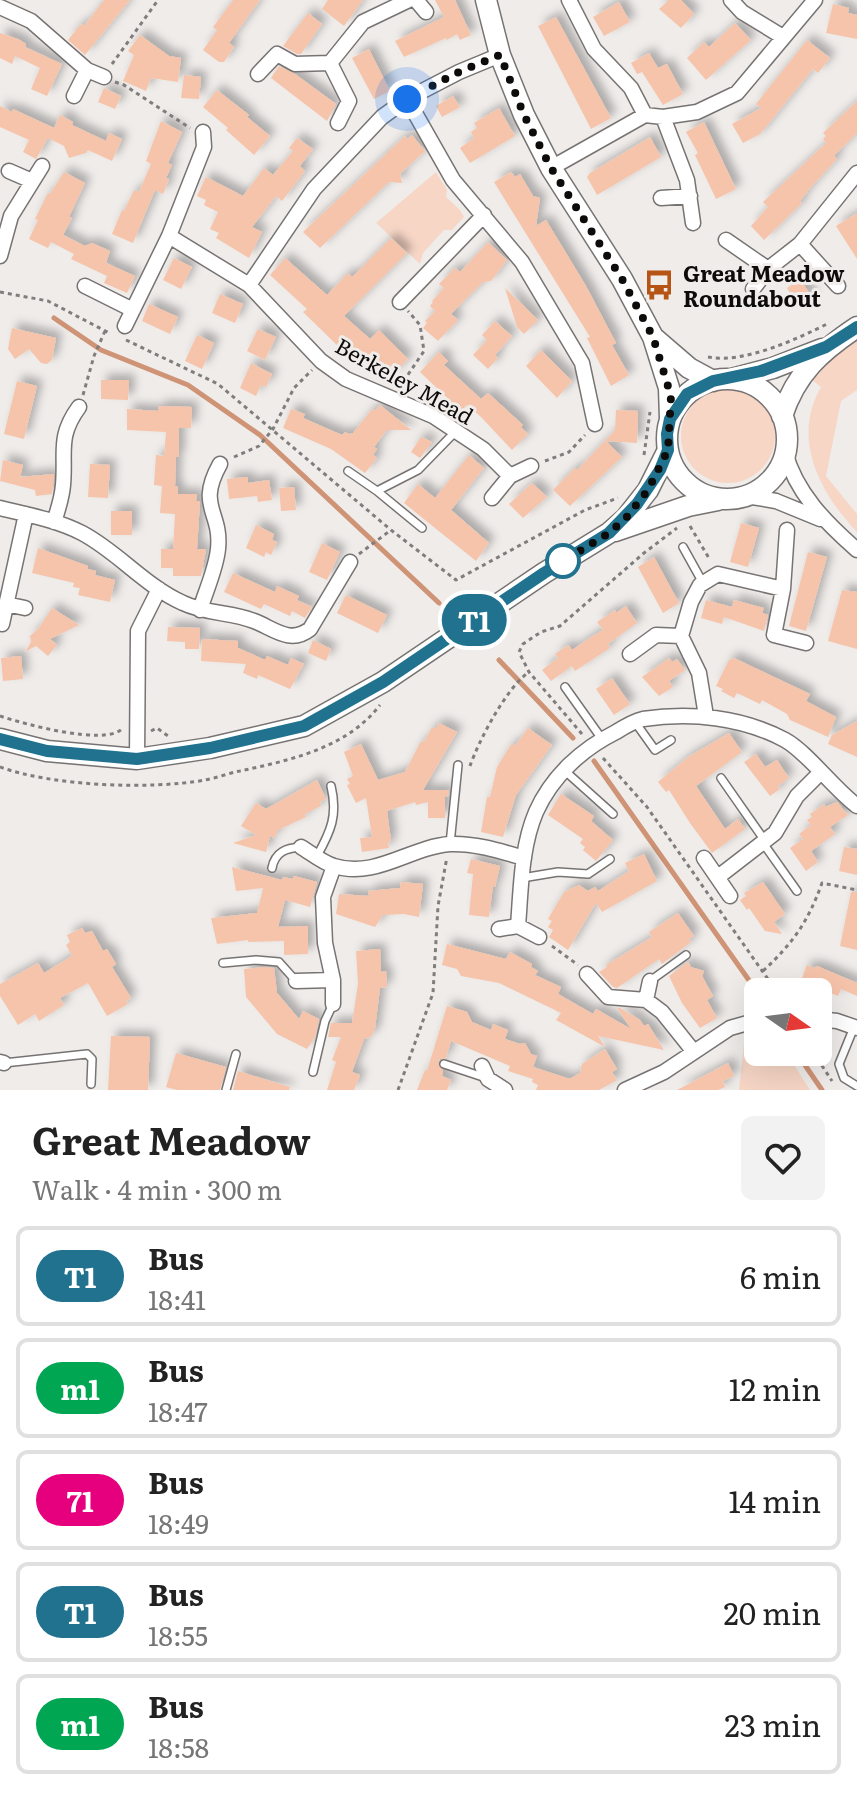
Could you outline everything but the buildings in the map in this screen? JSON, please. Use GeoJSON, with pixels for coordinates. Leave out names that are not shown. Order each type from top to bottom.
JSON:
{"type":"FeatureCollection","features":[{"type":"Feature","properties":{"kind":"street"},"geometry":{"type":"LineString","coordinates":[[258,74],[277,54],[295,64],[330,63],[363,22],[409,0]]}},
{"type":"Feature","properties":{"kind":"street"},"geometry":{"type":"LineString","coordinates":[[416,0],[426,12]]}},
{"type":"Feature","properties":{"kind":"street"},"geometry":{"type":"LineString","coordinates":[[486,0],[500,55],[524,115],[551,168],[622,279],[653,337],[669,388],[667,434],[672,465],[693,489],[722,499]]}},
{"type":"Feature","properties":{"kind":"street"},"geometry":{"type":"LineString","coordinates":[[569,0],[594,49],[631,88],[645,115]]}},
{"type":"Feature","properties":{"kind":"street"},"geometry":{"type":"LineString","coordinates":[[731,0],[742,12],[783,37]]}},
{"type":"Feature","properties":{"kind":"street"},"geometry":{"type":"LineString","coordinates":[[551,168],[645,115],[663,117],[697,112],[737,93],[815,0]]}},
{"type":"Feature","properties":{"kind":"street"},"geometry":{"type":"LineString","coordinates":[[0,7],[31,21],[87,70],[106,78]]}},
{"type":"Feature","properties":{"kind":"street"},"geometry":{"type":"LineString","coordinates":[[249,285],[314,189],[382,117],[407,99],[500,55]]}},
{"type":"Feature","properties":{"kind":"street"},"geometry":{"type":"LineString","coordinates":[[330,63],[349,101],[338,123]]}},
{"type":"Feature","properties":{"kind":"street"},"geometry":{"type":"LineString","coordinates":[[74,96],[87,70]]}},
{"type":"Feature","properties":{"kind":"street"},"geometry":{"type":"LineString","coordinates":[[407,99],[453,180],[522,262],[582,363],[595,424]]}},
{"type":"Feature","properties":{"kind":"street"},"geometry":{"type":"LineString","coordinates":[[663,117],[687,180],[693,223]]}},
{"type":"Feature","properties":{"kind":"street"},"geometry":{"type":"LineString","coordinates":[[125,326],[169,236],[208,142]]}},
{"type":"Feature","properties":{"kind":"street"},"geometry":{"type":"LineString","coordinates":[[0,256],[11,216],[42,166]]}},
{"type":"Feature","properties":{"kind":"street"},"geometry":{"type":"LineString","coordinates":[[9,171],[32,181]]}},
{"type":"Feature","properties":{"kind":"street"},"geometry":{"type":"LineString","coordinates":[[753,289],[768,269],[800,244],[855,179]]}},
{"type":"Feature","properties":{"kind":"street"},"geometry":{"type":"LineString","coordinates":[[661,198],[690,196]]}},
{"type":"Feature","properties":{"kind":"street"},"geometry":{"type":"LineString","coordinates":[[400,302],[484,215]]}},
{"type":"Feature","properties":{"kind":"street","name":"Berkeley Mead"},"geometry":{"type":"LineString","coordinates":[[169,236],[249,285],[321,361],[346,379],[433,416],[483,449],[510,476]]}},
{"type":"Feature","properties":{"kind":"street"},"geometry":{"type":"LineString","coordinates":[[726,240],[768,269]]}},
{"type":"Feature","properties":{"kind":"street"},"geometry":{"type":"LineString","coordinates":[[800,244],[838,286]]}},
{"type":"Feature","properties":{"kind":"street"},"geometry":{"type":"LineString","coordinates":[[85,286],[133,310]]}},
{"type":"Feature","properties":{"kind":"street"},"geometry":{"type":"LineString","coordinates":[[670,419],[687,394],[721,380],[773,368],[826,347],[857,327]]}},
{"type":"Feature","properties":{"kind":"street"},"geometry":{"type":"LineString","coordinates":[[653,337],[684,365],[721,380],[755,386],[775,404],[782,416],[786,433],[785,452],[793,474],[824,521],[857,550]]}},
{"type":"Feature","properties":{"kind":"street"},"geometry":{"type":"LineString","coordinates":[[782,416],[794,386],[826,347]]}},
{"type":"Feature","properties":{"kind":"street"},"geometry":{"type":"LineString","coordinates":[[54,522],[63,489],[61,448],[70,420],[79,407]]}},
{"type":"Feature","properties":{"kind":"street"},"geometry":{"type":"LineString","coordinates":[[0,739],[47,751],[137,759],[210,748],[304,726],[383,682],[609,533],[626,518],[648,490],[668,450]]}},
{"type":"Feature","properties":{"kind":"street"},"geometry":{"type":"LineString","coordinates":[[746,496],[771,479],[785,452]]}},
{"type":"Feature","properties":{"kind":"street"},"geometry":{"type":"LineString","coordinates":[[200,610],[218,551],[209,499],[210,483],[220,464]]}},
{"type":"Feature","properties":{"kind":"street"},"geometry":{"type":"LineString","coordinates":[[492,498],[510,476],[531,466]]}},
{"type":"Feature","properties":{"kind":"street"},"geometry":{"type":"LineString","coordinates":[[609,533],[688,506],[746,496],[784,503],[824,521]]}},
{"type":"Feature","properties":{"kind":"street"},"geometry":{"type":"LineString","coordinates":[[0,508],[54,522],[84,534],[159,589],[200,610],[254,620],[276,633],[289,636],[304,634],[310,629],[350,562]]}},
{"type":"Feature","properties":{"kind":"street"},"geometry":{"type":"LineString","coordinates":[[2,624],[26,514]]}},
{"type":"Feature","properties":{"kind":"street"},"geometry":{"type":"LineString","coordinates":[[787,530],[783,589],[774,635],[806,643]]}},
{"type":"Feature","properties":{"kind":"street"},"geometry":{"type":"LineString","coordinates":[[706,716],[699,673],[681,636],[691,602],[703,583],[721,574],[783,589]]}},
{"type":"Feature","properties":{"kind":"street"},"geometry":{"type":"LineString","coordinates":[[137,759],[138,631],[159,589]]}},
{"type":"Feature","properties":{"kind":"street"},"geometry":{"type":"LineString","coordinates":[[6,604],[25,608]]}},
{"type":"Feature","properties":{"kind":"street"},"geometry":{"type":"LineString","coordinates":[[630,654],[656,635],[681,636]]}},
{"type":"Feature","properties":{"kind":"street"},"geometry":{"type":"LineString","coordinates":[[518,926],[524,858],[536,813],[550,789],[576,757],[635,722],[706,716],[748,723],[788,742],[857,806]]}},
{"type":"Feature","properties":{"kind":"street"},"geometry":{"type":"LineString","coordinates":[[718,877],[775,833],[797,796],[820,773]]}},
{"type":"Feature","properties":{"kind":"street"},"geometry":{"type":"LineString","coordinates":[[301,847],[334,866],[373,869],[424,849],[450,844],[482,847],[524,858]]}},
{"type":"Feature","properties":{"kind":"street"},"geometry":{"type":"LineString","coordinates":[[704,858],[730,896]]}},
{"type":"Feature","properties":{"kind":"street"},"geometry":{"type":"LineString","coordinates":[[333,1004],[323,897],[334,866]]}},
{"type":"Feature","properties":{"kind":"street"},"geometry":{"type":"LineString","coordinates":[[499,929],[518,926],[539,937]]}},
{"type":"Feature","properties":{"kind":"street"},"geometry":{"type":"LineString","coordinates":[[587,974],[608,997],[646,1000],[662,1012],[694,1052]]}},
{"type":"Feature","properties":{"kind":"street"},"geometry":{"type":"LineString","coordinates":[[296,981],[333,980]]}},
{"type":"Feature","properties":{"kind":"street"},"geometry":{"type":"LineString","coordinates":[[646,1000],[650,981]]}},
{"type":"Feature","properties":{"kind":"street"},"geometry":{"type":"LineString","coordinates":[[832,1020],[855,1028]]}},
{"type":"Feature","properties":{"kind":"street"},"geometry":{"type":"LineString","coordinates":[[628,1089],[664,1072],[730,1028],[744,1024]]}},
{"type":"Feature","properties":{"kind":"street"},"geometry":{"type":"LineString","coordinates":[[484,1078],[505,1090]]}},
{"type":"Feature","properties":{"kind":"lane"},"geometry":{"type":"LineString","coordinates":[[377,491],[418,470],[456,431]]}},
{"type":"Feature","properties":{"kind":"lane"},"geometry":{"type":"LineString","coordinates":[[348,471],[422,528]]}},
{"type":"Feature","properties":{"kind":"lane"},"geometry":{"type":"LineString","coordinates":[[683,547],[703,583]]}},
{"type":"Feature","properties":{"kind":"lane"},"geometry":{"type":"LineString","coordinates":[[565,687],[602,739]]}},
{"type":"Feature","properties":{"kind":"lane"},"geometry":{"type":"LineString","coordinates":[[635,722],[655,750],[671,740]]}},
{"type":"Feature","properties":{"kind":"lane"},"geometry":{"type":"LineString","coordinates":[[450,844],[458,765]]}},
{"type":"Feature","properties":{"kind":"lane"},"geometry":{"type":"LineString","coordinates":[[565,771],[613,814]]}},
{"type":"Feature","properties":{"kind":"lane"},"geometry":{"type":"LineString","coordinates":[[721,778],[797,891]]}},
{"type":"Feature","properties":{"kind":"lane"},"geometry":{"type":"LineString","coordinates":[[317,856],[332,830],[335,816],[331,786]]}},
{"type":"Feature","properties":{"kind":"lane"},"geometry":{"type":"LineString","coordinates":[[272,868],[274,858],[283,851],[301,847]]}},
{"type":"Feature","properties":{"kind":"lane"},"geometry":{"type":"LineString","coordinates":[[522,878],[558,872],[588,874],[610,859]]}},
{"type":"Feature","properties":{"kind":"lane"},"geometry":{"type":"LineString","coordinates":[[650,981],[686,955]]}},
{"type":"Feature","properties":{"kind":"lane"},"geometry":{"type":"LineString","coordinates":[[223,963],[256,960],[279,962],[296,981]]}},
{"type":"Feature","properties":{"kind":"lane"},"geometry":{"type":"LineString","coordinates":[[313,1072],[325,1021],[333,1004]]}},
{"type":"Feature","properties":{"kind":"lane"},"geometry":{"type":"LineString","coordinates":[[855,1028],[839,1064],[844,1078],[857,1086]]}},
{"type":"Feature","properties":{"kind":"lane"},"geometry":{"type":"LineString","coordinates":[[2,1062],[87,1054],[92,1059],[91,1084]]}},
{"type":"Feature","properties":{"kind":"lane"},"geometry":{"type":"LineString","coordinates":[[226,1090],[236,1054]]}},
{"type":"Feature","properties":{"kind":"lane"},"geometry":{"type":"LineString","coordinates":[[444,1064],[484,1078]]}},
{"type":"Feature","properties":{"kind":"path"},"geometry":{"type":"LineString","coordinates":[[158,0],[114,59],[106,78],[124,85],[208,142]]}},
{"type":"Feature","properties":{"kind":"path"},"geometry":{"type":"LineString","coordinates":[[0,292],[48,301],[218,384],[391,530],[456,580],[585,510],[618,498],[610,506]]}},
{"type":"Feature","properties":{"kind":"path"},"geometry":{"type":"LineString","coordinates":[[391,398],[424,351],[420,325],[400,302]]}},
{"type":"Feature","properties":{"kind":"path"},"geometry":{"type":"LineString","coordinates":[[697,352],[708,358],[723,360],[743,356],[836,320]]}},
{"type":"Feature","properties":{"kind":"path"},"geometry":{"type":"LineString","coordinates":[[79,407],[105,331]]}},
{"type":"Feature","properties":{"kind":"path"},"geometry":{"type":"LineString","coordinates":[[220,464],[259,446],[273,429],[294,388],[321,361]]}},
{"type":"Feature","properties":{"kind":"path"},"geometry":{"type":"LineString","coordinates":[[641,465],[648,441],[650,406]]}},
{"type":"Feature","properties":{"kind":"path"},"geometry":{"type":"LineString","coordinates":[[531,466],[569,452],[595,424]]}},
{"type":"Feature","properties":{"kind":"path"},"geometry":{"type":"LineString","coordinates":[[690,526],[721,574]]}},
{"type":"Feature","properties":{"kind":"path"},"geometry":{"type":"LineString","coordinates":[[371,544],[391,530]]}},
{"type":"Feature","properties":{"kind":"path"},"geometry":{"type":"LineString","coordinates":[[468,772],[477,747],[514,684],[529,672]]}},
{"type":"Feature","properties":{"kind":"path"},"geometry":{"type":"LineString","coordinates":[[0,716],[66,732],[108,736],[123,728],[129,732]]}},
{"type":"Feature","properties":{"kind":"path"},"geometry":{"type":"LineString","coordinates":[[151,731],[157,728],[165,735],[172,736]]}},
{"type":"Feature","properties":{"kind":"path"},"geometry":{"type":"LineString","coordinates":[[398,1090],[433,993],[438,906],[450,844]]}},
{"type":"Feature","properties":{"kind":"path"},"geometry":{"type":"LineString","coordinates":[[763,971],[791,946],[811,913],[822,883],[857,890]]}},
{"type":"Feature","properties":{"kind":"path"},"geometry":{"type":"LineString","coordinates":[[539,937],[574,960],[587,974]]}},
{"type":"Feature","properties":{"kind":"path"},"geometry":{"type":"LineString","coordinates":[[823,1066],[839,1090]]}},
{"type":"Feature","properties":{"kind":"shaded area"},"geometry":{"type":"Polygon","coordinates":[[[436,172],[447,190],[446,197],[464,217],[452,230],[444,230],[423,253],[420,264],[376,223],[436,172]]]}},
{"type":"Feature","properties":{"kind":"shaded area"},"geometry":{"type":"Polygon","coordinates":[[[857,337],[857,390],[841,401],[826,476],[857,514],[857,532],[821,483],[814,464],[809,445],[809,426],[812,407],[821,387],[807,376],[857,337]]]}},
{"type":"Feature","properties":{"kind":"shaded area"},"geometry":{"type":"Polygon","coordinates":[[[728,389],[746,392],[761,403],[772,418],[775,436],[772,454],[761,469],[746,480],[728,483],[710,480],[695,469],[684,454],[681,436],[684,418],[695,403],[710,392],[728,389]]]}},
{"type":"Feature","properties":{"kind":"shaded area"},"geometry":{"type":"Polygon","coordinates":[[[744,1043],[744,1066],[795,1066],[810,1090],[739,1090],[744,1043]]]}},
{"type":"Feature","properties":{"kind":"waterway"},"geometry":{"type":"LineString","coordinates":[[54,318],[101,350],[188,385],[260,435],[439,603]]}},
{"type":"Feature","properties":{"kind":"waterway"},"geometry":{"type":"LineString","coordinates":[[499,660],[573,738]]}},
{"type":"Feature","properties":{"kind":"waterway"},"geometry":{"type":"LineString","coordinates":[[594,761],[747,978]]}},
{"type":"Feature","properties":{"kind":"waterway"},"geometry":{"type":"LineString","coordinates":[[806,1066],[822,1090]]}},
{"type":"Feature","properties":{"kind":"bus line","name":"T1"},"geometry":{"type":"LineString","coordinates":[[0,739],[47,751],[137,759],[266,737],[304,726],[383,682],[609,533],[626,518],[660,470],[668,450],[670,419],[687,394],[713,381],[761,371],[826,347],[857,327]]}},
{"type":"Feature","properties":{"kind":"place","name":"Great Meadow Roundabout"},"geometry":{"type":"Point","coordinates":[659,285]}},
{"type":"Feature","properties":{"kind":"route"},"geometry":{"type":"LineString","coordinates":[[407,99],[500,55],[524,115],[551,168],[622,279],[653,337],[671,396],[665,459],[648,490],[626,518],[609,533],[563,561]]}}]}
